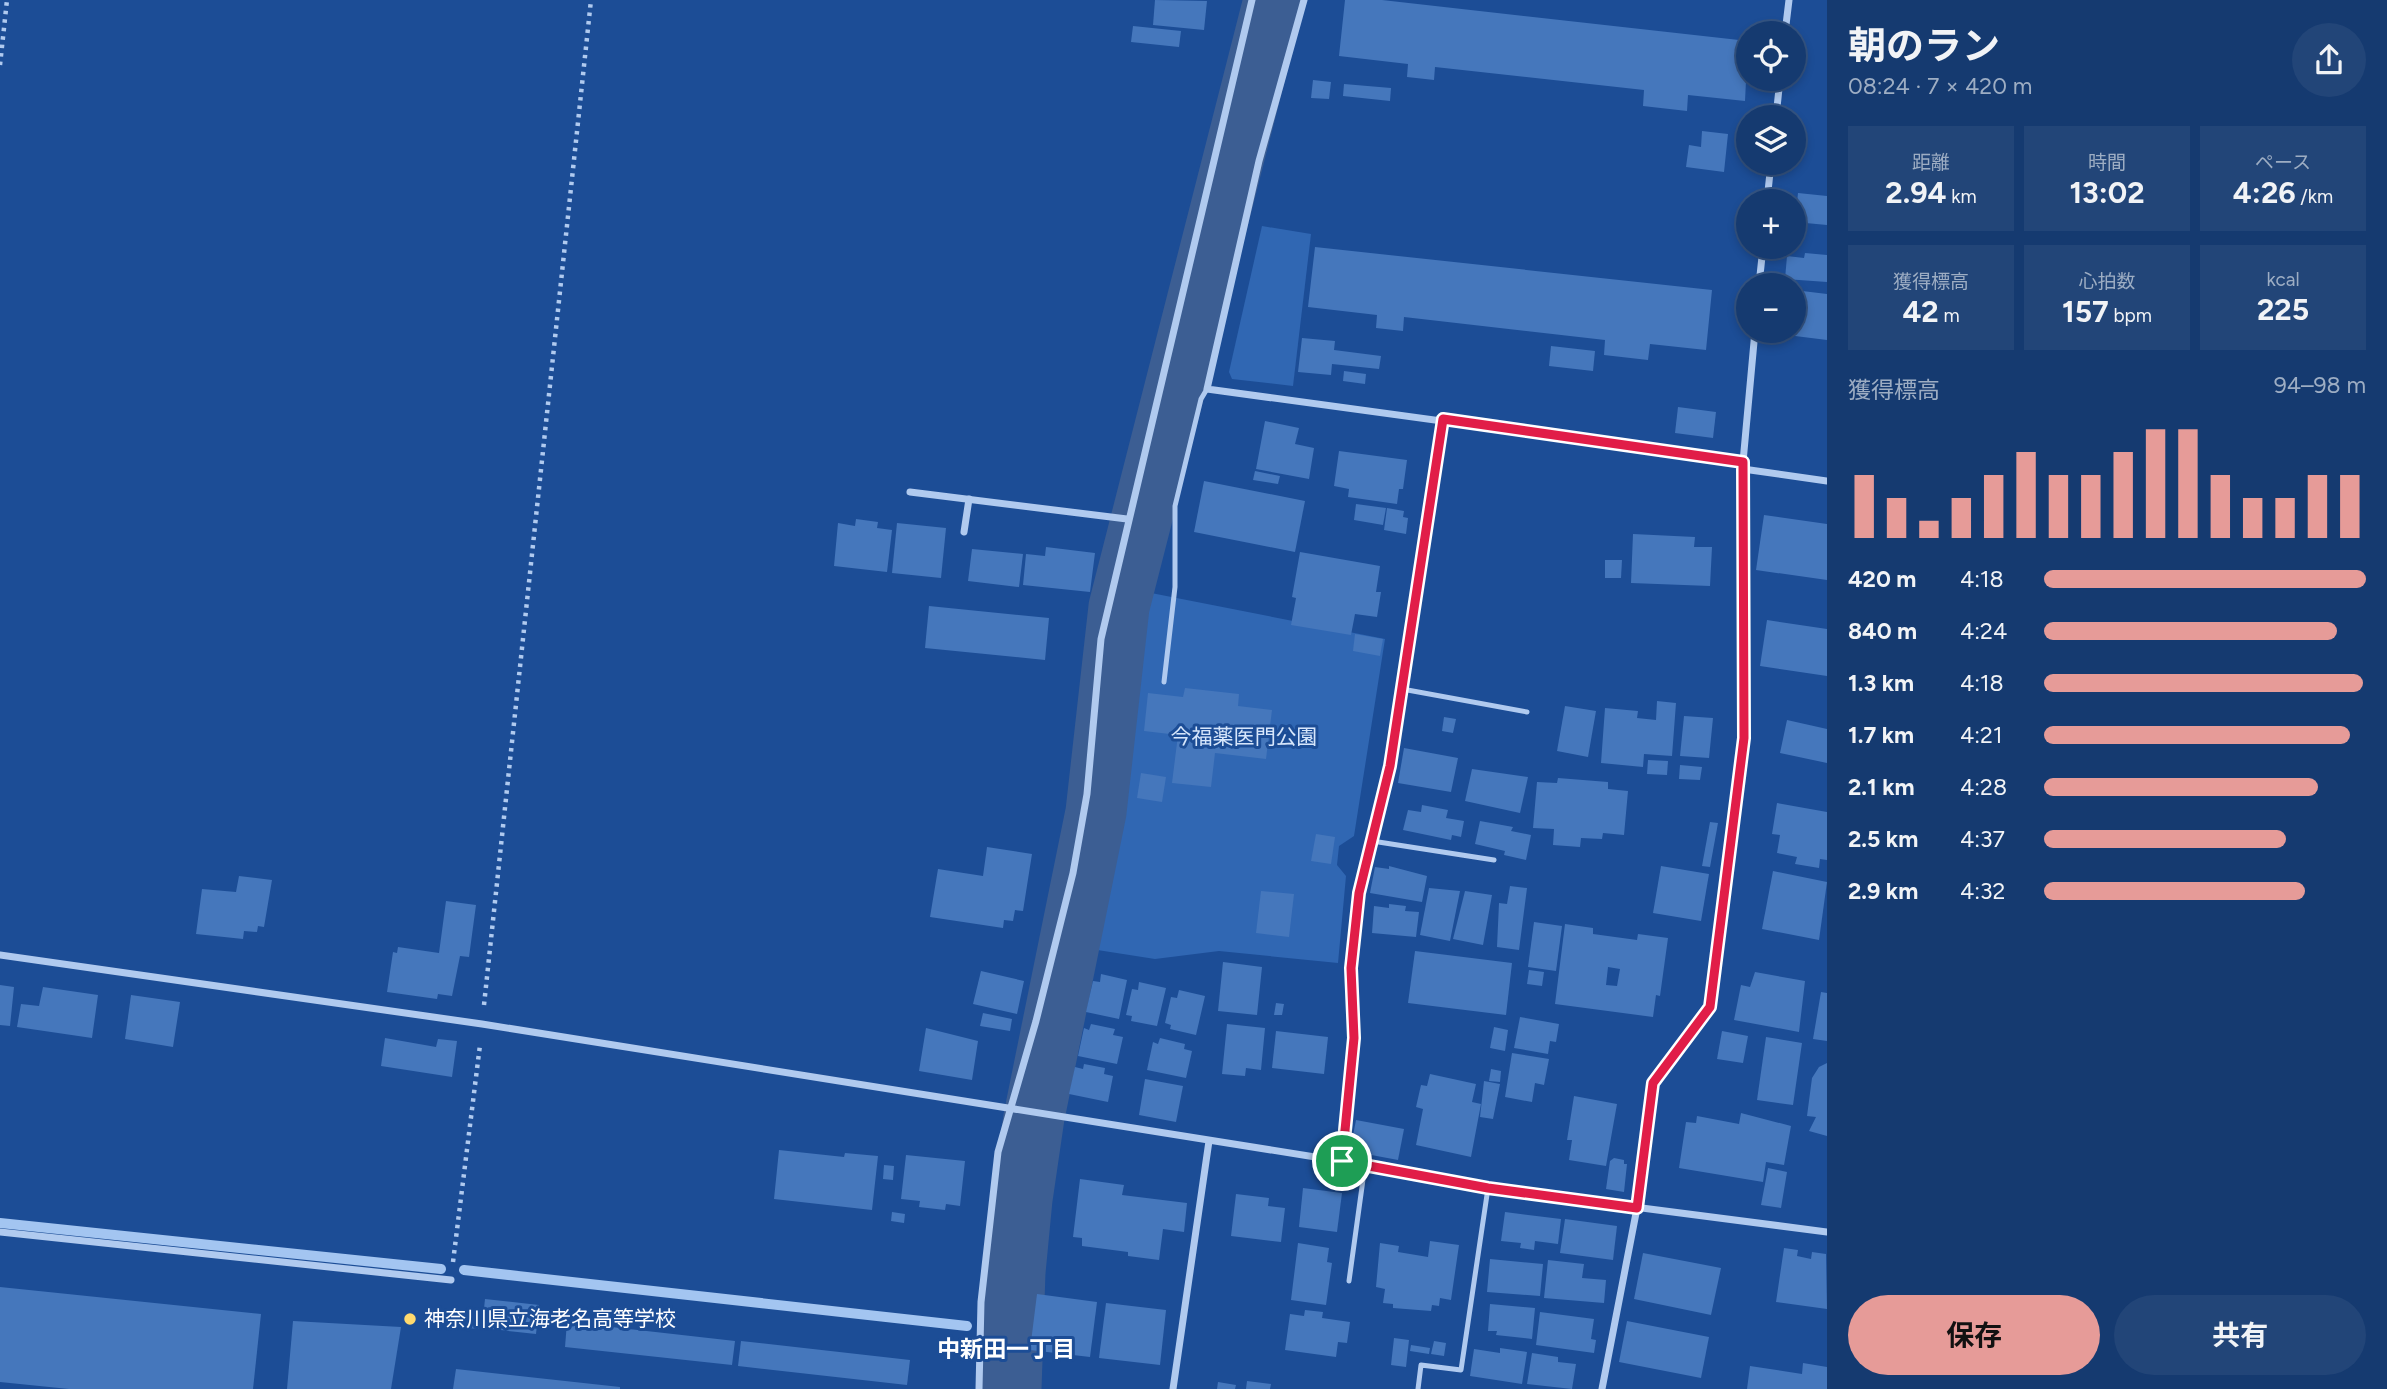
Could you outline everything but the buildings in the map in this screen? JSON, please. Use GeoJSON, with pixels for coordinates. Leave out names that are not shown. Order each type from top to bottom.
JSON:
{"type":"FeatureCollection","features":[{"type":"Feature","properties":{"kind":"street"},"geometry":{"type":"LineString","coordinates":[[979,1389],[981,1302],[998,1152],[1036,1021],[1073,873],[1087,794],[1101,639],[1127,519],[1252,0]]}},
{"type":"Feature","properties":{"kind":"street"},"geometry":{"type":"LineString","coordinates":[[1304,0],[1259,161],[1207,389],[1443,419],[1827,481]]}},
{"type":"Feature","properties":{"kind":"street"},"geometry":{"type":"LineString","coordinates":[[1786,21],[1789,0]]}},
{"type":"Feature","properties":{"kind":"street"},"geometry":{"type":"LineString","coordinates":[[1602,1389],[1637,1208],[1653,1083],[1710,1007],[1744,738],[1743,466],[1754,343]]}},
{"type":"Feature","properties":{"kind":"street"},"geometry":{"type":"LineString","coordinates":[[1342,1161],[1354,1038],[1351,968],[1359,893],[1390,766],[1443,419]]}},
{"type":"Feature","properties":{"kind":"street"},"geometry":{"type":"LineString","coordinates":[[910,492],[1127,519]]}},
{"type":"Feature","properties":{"kind":"street"},"geometry":{"type":"LineString","coordinates":[[964,532],[969,499]]}},
{"type":"Feature","properties":{"kind":"street"},"geometry":{"type":"LineString","coordinates":[[0,955],[482,1024],[1342,1161],[1488,1188],[1827,1232]]}},
{"type":"Feature","properties":{"kind":"street"},"geometry":{"type":"LineString","coordinates":[[1173,1389],[1209,1141]]}},
{"type":"Feature","properties":{"kind":"street"},"geometry":{"type":"LineString","coordinates":[[0,1232],[451,1280]]}},
{"type":"Feature","properties":{"kind":"lane"},"geometry":{"type":"LineString","coordinates":[[1164,682],[1175,587],[1175,506],[1201,399],[1207,389]]}},
{"type":"Feature","properties":{"kind":"lane"},"geometry":{"type":"LineString","coordinates":[[1402,689],[1527,712]]}},
{"type":"Feature","properties":{"kind":"lane"},"geometry":{"type":"LineString","coordinates":[[1373,841],[1494,860]]}},
{"type":"Feature","properties":{"kind":"lane"},"geometry":{"type":"LineString","coordinates":[[1349,1281],[1365,1165]]}},
{"type":"Feature","properties":{"kind":"lane"},"geometry":{"type":"LineString","coordinates":[[1418,1389],[1421,1366],[1461,1370],[1488,1188]]}},
{"type":"Feature","properties":{"kind":"path"},"geometry":{"type":"LineString","coordinates":[[0,65],[7,0]]}},
{"type":"Feature","properties":{"kind":"path"},"geometry":{"type":"LineString","coordinates":[[451,1280],[482,1024],[591,0]]}},
{"type":"Feature","properties":{"kind":"green space"},"geometry":{"type":"Polygon","coordinates":[[[1262,226],[1311,234],[1293,386],[1232,379],[1229,372],[1262,226]]]}},
{"type":"Feature","properties":{"kind":"green space","name":"今福薬医門公園"},"geometry":{"type":"Polygon","coordinates":[[[1141,591],[1385,639],[1354,836],[1339,846],[1337,865],[1346,876],[1338,963],[1219,951],[1155,959],[1091,949],[1093,918],[1117,786],[1127,665],[1141,591]]]}},
{"type":"Feature","properties":{"kind":"waterway"},"geometry":{"type":"LineString","coordinates":[[1011,1389],[1015,1272],[1022,1199],[1034,1117],[1096,812],[1119,607],[1274,0]]}},
{"type":"Feature","properties":{"kind":"waterway"},"geometry":{"type":"LineString","coordinates":[[0,1223],[441,1269]]}},
{"type":"Feature","properties":{"kind":"waterway"},"geometry":{"type":"LineString","coordinates":[[464,1270],[967,1326]]}},
{"type":"Feature","properties":{"kind":"place","name":"神奈川県立海老名高等学校"},"geometry":{"type":"Point","coordinates":[410,1319]}},
{"type":"Feature","properties":{"kind":"district","name":"中新田一丁目"},"geometry":{"type":"Point","coordinates":[1006,1349]}},
{"type":"Feature","properties":{"kind":"route"},"geometry":{"type":"LineString","coordinates":[[1443,419],[1743,462],[1741,617],[1744,738],[1710,1007],[1653,1083],[1637,1208],[1488,1188],[1342,1161],[1354,1038],[1351,968],[1359,893],[1390,766],[1443,419]]}}]}
